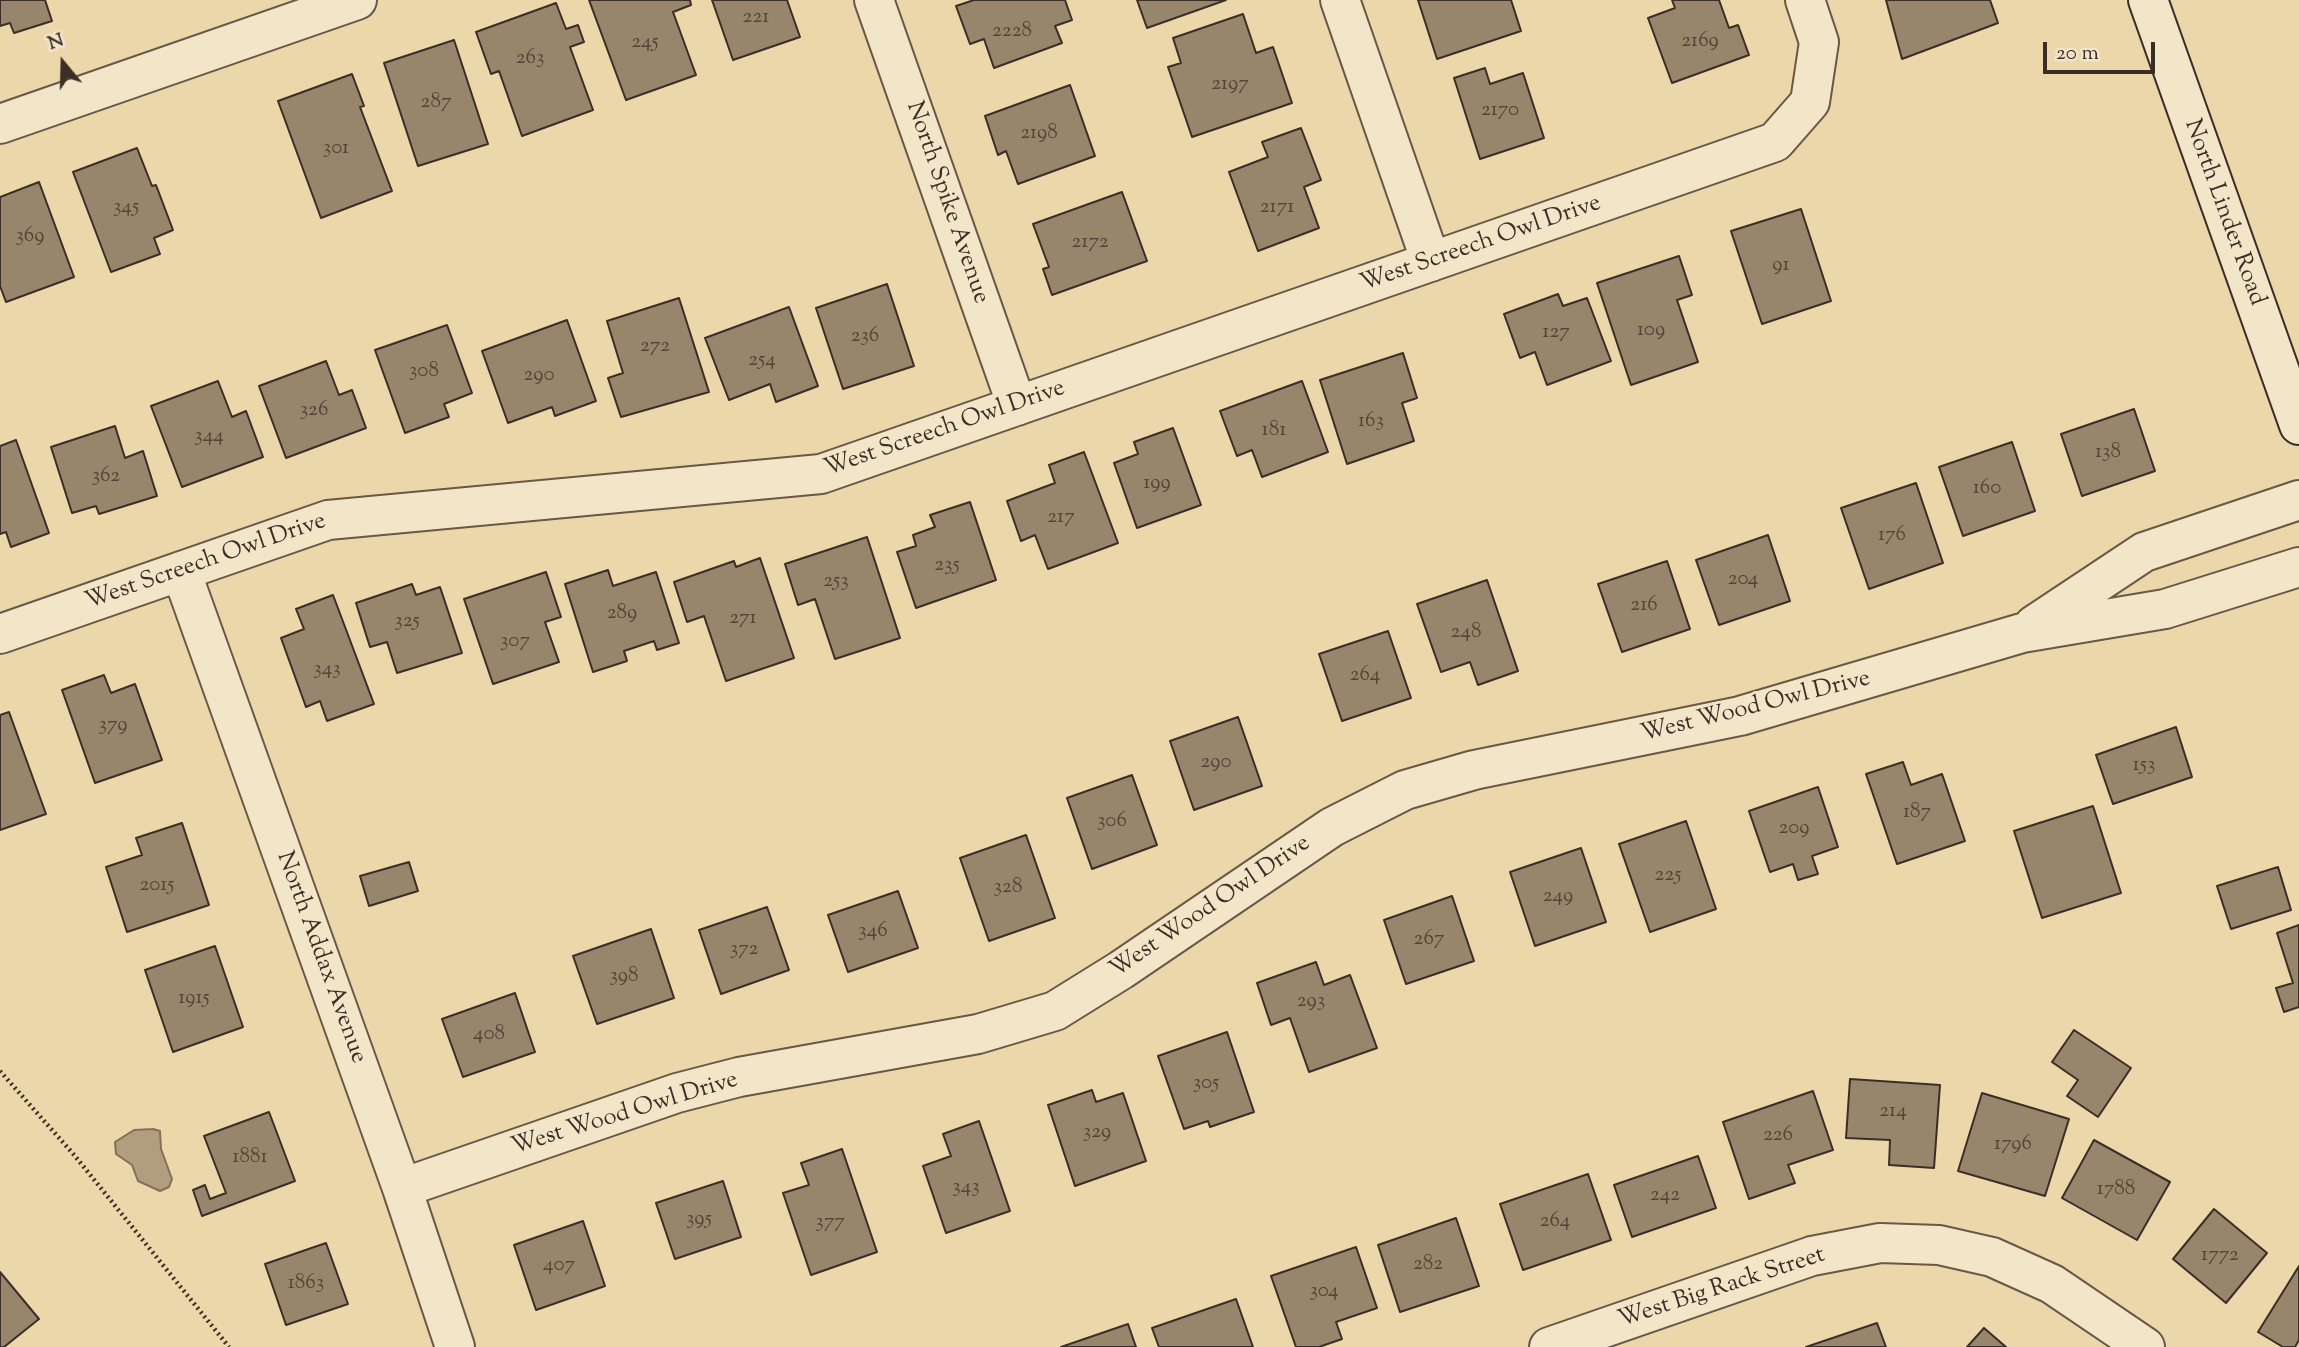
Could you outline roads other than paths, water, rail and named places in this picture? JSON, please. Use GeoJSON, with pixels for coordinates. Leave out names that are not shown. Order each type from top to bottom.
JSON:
{"type":"FeatureCollection","features":[{"type":"Feature","properties":{"kind":"street"},"geometry":{"type":"LineString","coordinates":[[0,124],[357,0]]}},
{"type":"Feature","properties":{"kind":"street","name":"North Spike Avenue"},"geometry":{"type":"LineString","coordinates":[[874,0],[1017,406]]}},
{"type":"Feature","properties":{"kind":"street"},"geometry":{"type":"LineString","coordinates":[[1340,0],[1430,262]]}},
{"type":"Feature","properties":{"kind":"street","name":"West Screech Owl Drive"},"geometry":{"type":"LineString","coordinates":[[0,634],[328,520],[821,474],[1775,142],[1810,102],[1819,42],[1805,0]]}},
{"type":"Feature","properties":{"kind":"street","name":"North Linder Road"},"geometry":{"type":"LineString","coordinates":[[2148,0],[2299,425]]}},
{"type":"Feature","properties":{"kind":"street","name":"West Wood Owl Drive"},"geometry":{"type":"LineString","coordinates":[[2022,633],[2144,552],[2299,500]]}},
{"type":"Feature","properties":{"kind":"street","name":"West Wood Owl Drive"},"geometry":{"type":"LineString","coordinates":[[402,1188],[677,1093],[739,1077],[978,1034],[1055,1010],[1121,970],[1332,827],[1405,790],[1474,770],[1740,716],[2022,633],[2165,609],[2299,567]]}},
{"type":"Feature","properties":{"kind":"street","name":"North Addax Avenue"},"geometry":{"type":"LineString","coordinates":[[181,571],[402,1188],[455,1347]]}},
{"type":"Feature","properties":{"kind":"street","name":"West Big Rack Street"},"geometry":{"type":"LineString","coordinates":[[1549,1347],[1812,1255],[1880,1243],[1939,1245],[1992,1257],[2052,1284],[2145,1347]]}}]}
